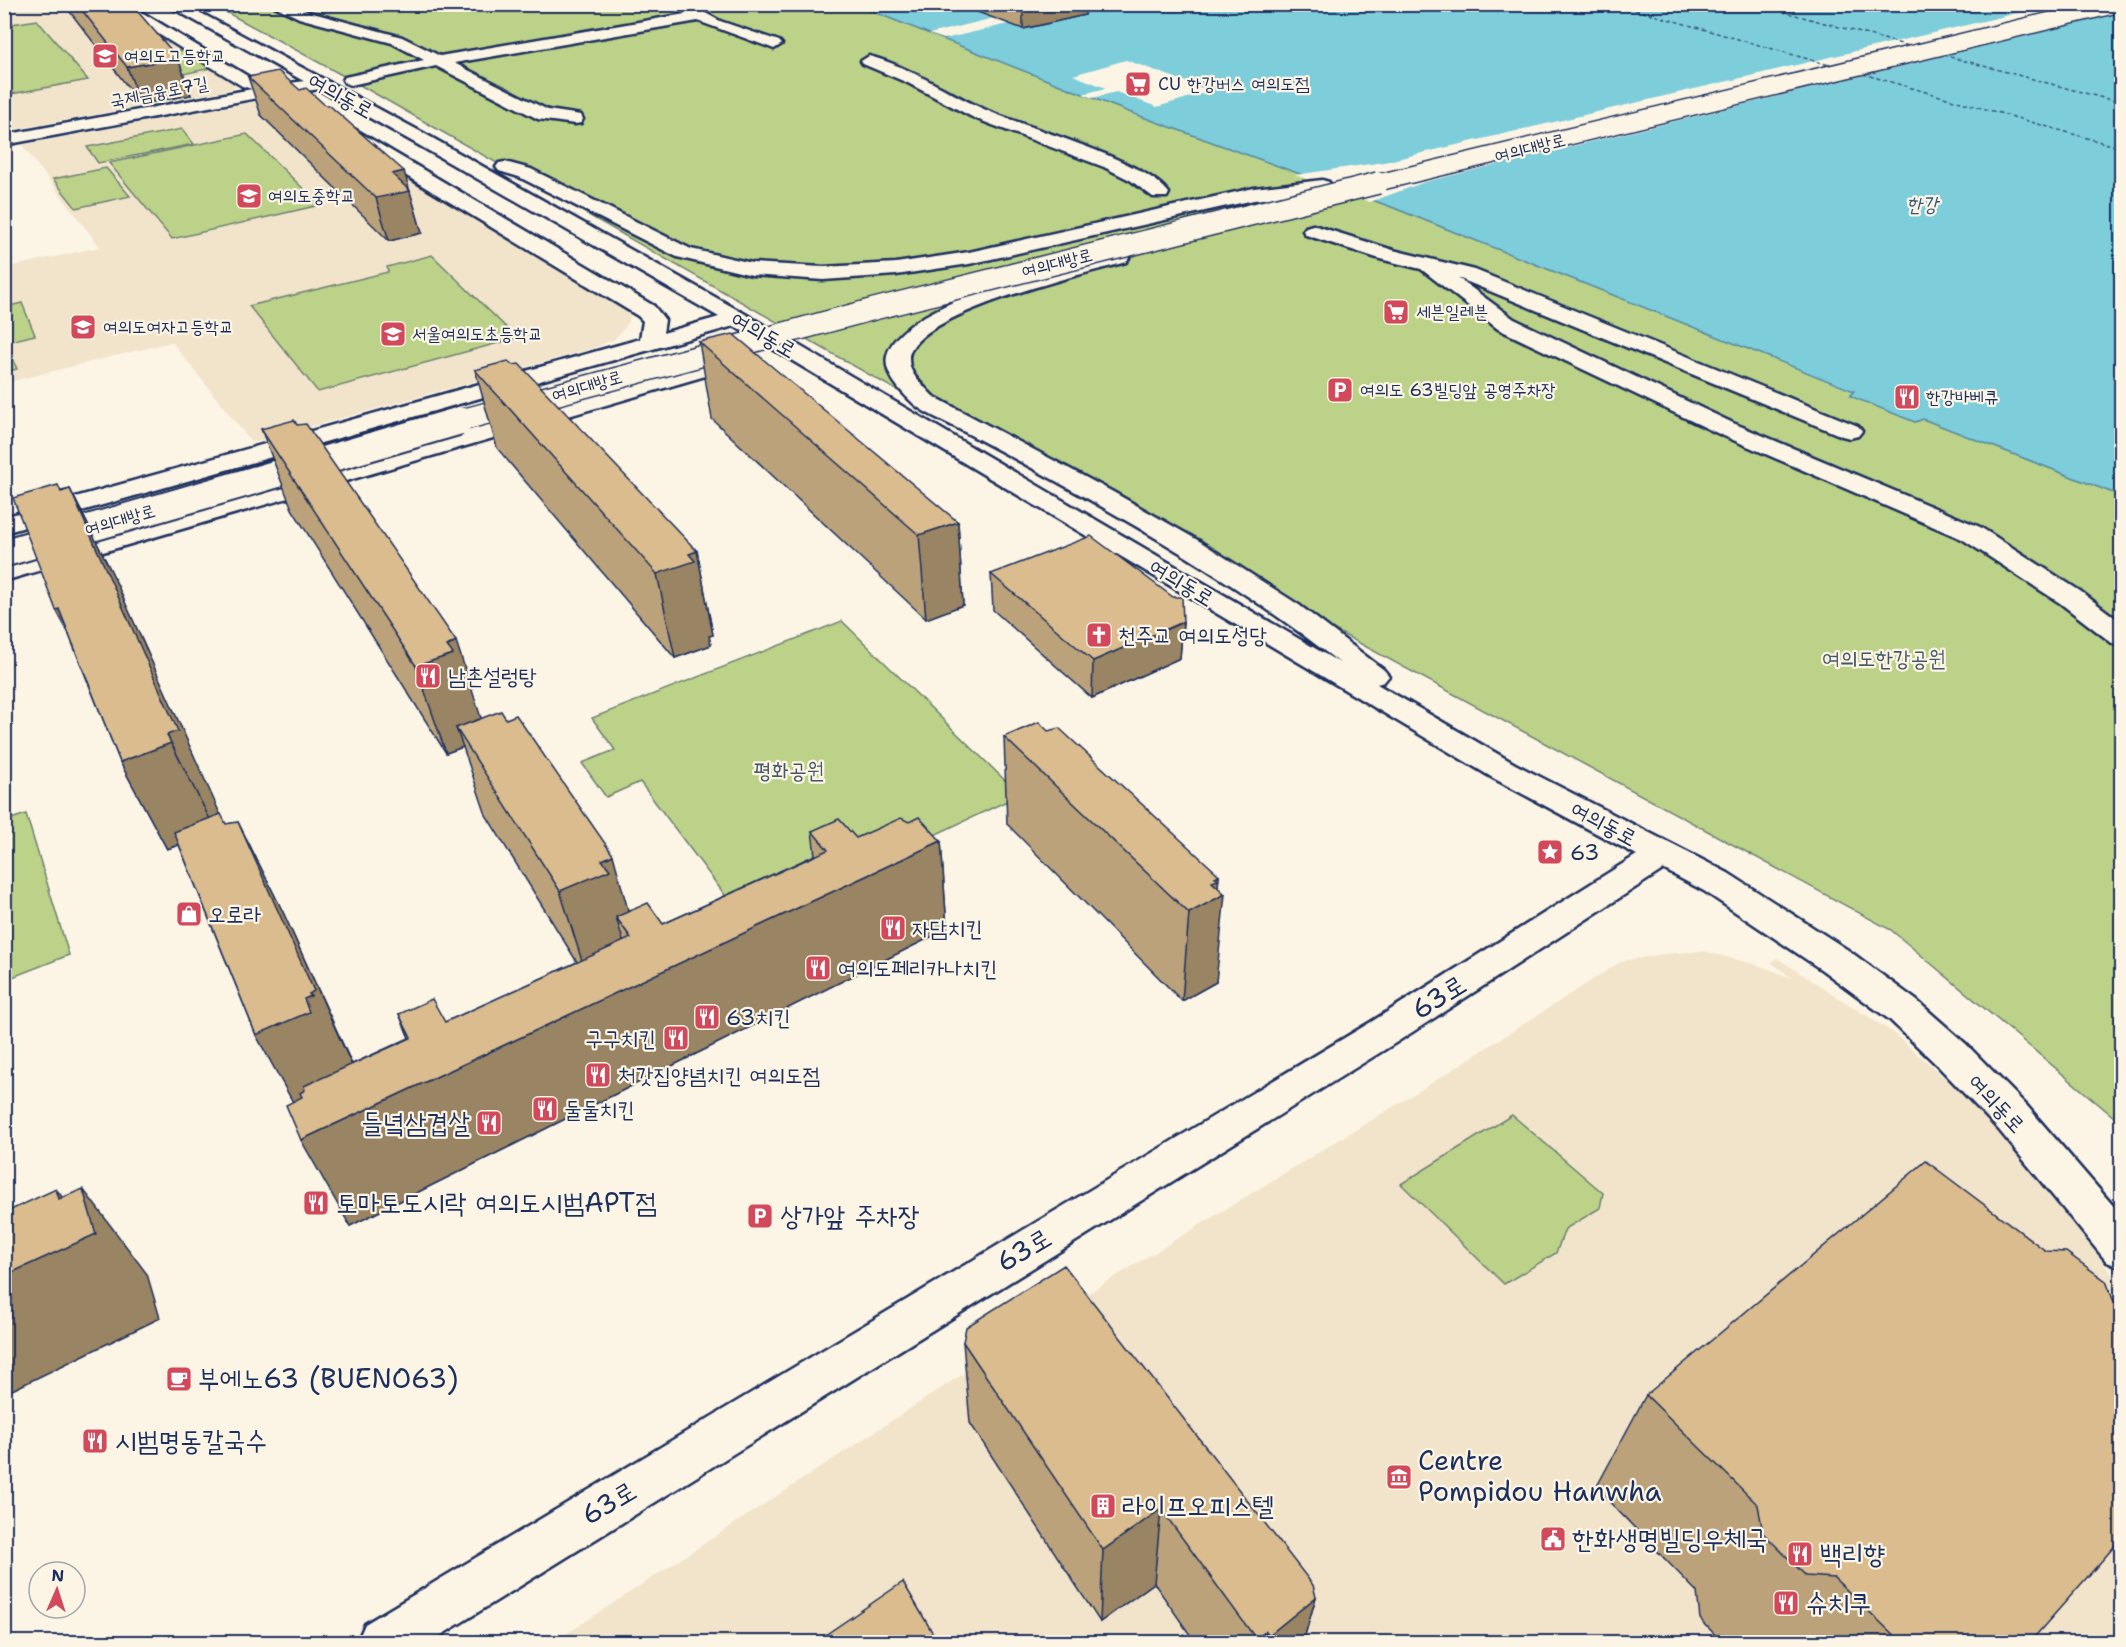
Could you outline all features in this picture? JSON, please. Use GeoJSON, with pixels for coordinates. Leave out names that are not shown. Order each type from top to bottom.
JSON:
{"type":"FeatureCollection","features":[{"type":"Feature","properties":{"kind":"main road"},"geometry":{"type":"LineString","coordinates":[[117,4],[248,82],[273,90],[303,106]]}},
{"type":"Feature","properties":{"kind":"main road","name":"여의동로"},"geometry":{"type":"LineString","coordinates":[[171,4],[421,139],[737,319],[1504,771],[1726,888],[1835,960],[1903,1010],[1952,1055],[2013,1118],[2095,1214],[2121,1249]]}},
{"type":"Feature","properties":{"kind":"main road"},"geometry":{"type":"LineString","coordinates":[[276,4],[304,15],[397,40],[544,115],[575,119]]}},
{"type":"Feature","properties":{"kind":"main road"},"geometry":{"type":"LineString","coordinates":[[678,4],[740,33],[774,44]]}},
{"type":"Feature","properties":{"kind":"main road"},"geometry":{"type":"LineString","coordinates":[[4,538],[710,337],[1321,193],[2085,4]]}},
{"type":"Feature","properties":{"kind":"main road","name":"여의대방로"},"geometry":{"type":"LineString","coordinates":[[4,553],[409,435],[697,355],[1321,193],[2119,4]]}},
{"type":"Feature","properties":{"kind":"main road"},"geometry":{"type":"LineString","coordinates":[[351,80],[439,61],[700,16]]}},
{"type":"Feature","properties":{"kind":"main road"},"geometry":{"type":"LineString","coordinates":[[868,61],[914,80],[980,114],[1110,163],[1136,176],[1160,193]]}},
{"type":"Feature","properties":{"kind":"main road","name":"국제금융로7길"},"geometry":{"type":"LineString","coordinates":[[4,140],[273,90],[321,84]]}},
{"type":"Feature","properties":{"kind":"main road"},"geometry":{"type":"LineString","coordinates":[[331,123],[646,311],[654,320],[650,343]]}},
{"type":"Feature","properties":{"kind":"main road"},"geometry":{"type":"LineString","coordinates":[[421,139],[525,173],[690,255],[737,266],[781,272],[850,273],[956,260],[1256,194],[1321,193]]}},
{"type":"Feature","properties":{"kind":"main road"},"geometry":{"type":"LineString","coordinates":[[1321,193],[1250,225],[1078,269],[951,308],[928,319],[911,332],[901,345],[898,359],[900,375],[911,390],[942,410],[1158,528],[1277,603],[1504,771]]}},
{"type":"Feature","properties":{"kind":"main road"},"geometry":{"type":"LineString","coordinates":[[1313,231],[1358,247],[1468,274],[1850,431]]}},
{"type":"Feature","properties":{"kind":"main road"},"geometry":{"type":"LineString","coordinates":[[1429,266],[1506,324],[1725,428],[1971,533],[2070,597],[2121,637]]}},
{"type":"Feature","properties":{"kind":"main road"},"geometry":{"type":"LineString","coordinates":[[4,525],[737,319]]}},
{"type":"Feature","properties":{"kind":"main road"},"geometry":{"type":"LineString","coordinates":[[711,368],[754,347],[767,337]]}},
{"type":"Feature","properties":{"kind":"main road"},"geometry":{"type":"LineString","coordinates":[[4,573],[711,368],[749,361],[806,359]]}},
{"type":"Feature","properties":{"kind":"main road","name":"63로"},"geometry":{"type":"LineString","coordinates":[[383,1642],[1384,1032],[1663,855]]}},
{"type":"Feature","properties":{"kind":"shaded area","name":"여의도고등학교"},"geometry":{"type":"Polygon","coordinates":[[[32,4],[119,5],[243,83],[229,90],[5,131],[4,9],[32,4]]]}},
{"type":"Feature","properties":{"kind":"shaded area"},"geometry":{"type":"Polygon","coordinates":[[[257,101],[283,103],[625,309],[630,315],[629,322],[615,339],[594,348],[252,443],[172,342],[5,383],[4,268],[100,247],[22,145],[257,101]]]}},
{"type":"Feature","properties":{"kind":"shaded area"},"geometry":{"type":"Polygon","coordinates":[[[1703,951],[1758,965],[1792,978],[1771,962],[1777,958],[1892,1032],[1994,1125],[2065,1209],[2121,1287],[2121,1642],[554,1642],[1059,1311],[1422,1089],[1622,961],[1663,954],[1703,951]]]}},
{"type":"Feature","properties":{"kind":"green space","name":"여의도한강공원"},"geometry":{"type":"Polygon","coordinates":[[[213,5],[856,5],[1129,112],[1389,206],[1855,391],[1851,396],[1915,422],[1923,419],[2121,496],[2121,1123],[1891,930],[1007,453],[351,80],[213,5]]]}},
{"type":"Feature","properties":{"kind":"green space"},"geometry":{"type":"Polygon","coordinates":[[[37,20],[88,80],[5,95],[5,25],[37,20]]]}},
{"type":"Feature","properties":{"kind":"green space"},"geometry":{"type":"Polygon","coordinates":[[[188,49],[216,67],[174,76],[148,57],[188,49]]]}},
{"type":"Feature","properties":{"kind":"green space"},"geometry":{"type":"Polygon","coordinates":[[[182,129],[194,144],[98,163],[87,147],[182,129]]]}},
{"type":"Feature","properties":{"kind":"green space"},"geometry":{"type":"Polygon","coordinates":[[[247,134],[320,205],[172,239],[109,163],[247,134]]]}},
{"type":"Feature","properties":{"kind":"green space"},"geometry":{"type":"Polygon","coordinates":[[[106,168],[130,196],[76,208],[53,179],[106,168]]]}},
{"type":"Feature","properties":{"kind":"green space"},"geometry":{"type":"Polygon","coordinates":[[[432,255],[517,338],[318,392],[249,306],[388,272],[387,267],[432,255]]]}},
{"type":"Feature","properties":{"kind":"green space"},"geometry":{"type":"Polygon","coordinates":[[[22,303],[35,335],[6,342],[17,369],[5,372],[5,307],[22,303]]]}},
{"type":"Feature","properties":{"kind":"green space","name":"평화공원"},"geometry":{"type":"Polygon","coordinates":[[[842,621],[1020,795],[746,923],[640,782],[606,797],[582,763],[615,750],[592,718],[842,621]]]}},
{"type":"Feature","properties":{"kind":"green space"},"geometry":{"type":"Polygon","coordinates":[[[26,814],[69,955],[5,980],[5,821],[26,814]]]}},
{"type":"Feature","properties":{"kind":"green space"},"geometry":{"type":"Polygon","coordinates":[[[1512,1115],[1603,1193],[1600,1208],[1565,1229],[1556,1253],[1504,1284],[1401,1184],[1512,1115]]]}},
{"type":"Feature","properties":{"kind":"water","name":"한강"},"geometry":{"type":"Polygon","coordinates":[[[856,5],[2121,5],[2121,496],[1923,419],[1915,422],[1850,396],[1854,391],[1389,206],[1129,112],[856,5]]]}},
{"type":"Feature","properties":{"kind":"pier"},"geometry":{"type":"Polygon","coordinates":[[[2052,5],[2121,5],[2121,13],[1425,182],[1370,202],[1295,175],[1384,162],[2052,5]]]}},
{"type":"Feature","properties":{"kind":"pier"},"geometry":{"type":"Polygon","coordinates":[[[994,18],[1008,24],[944,39],[929,34],[994,18]]]}},
{"type":"Feature","properties":{"kind":"pier"},"geometry":{"type":"Polygon","coordinates":[[[1126,60],[1211,91],[1157,107],[1116,92],[1092,98],[1083,94],[1106,88],[1073,75],[1126,60]]]}},
{"type":"Feature","properties":{"kind":"building"},"geometry":{"type":"Polygon","coordinates":[[[77,4],[131,4],[178,58],[127,67],[77,4]]]}},
{"type":"Feature","properties":{"kind":"building"},"geometry":{"type":"Polygon","coordinates":[[[1006,4],[1052,4],[1023,11],[1006,4]]]}},
{"type":"Feature","properties":{"kind":"building"},"geometry":{"type":"Polygon","coordinates":[[[278,71],[300,90],[306,88],[325,105],[329,105],[404,171],[392,174],[410,191],[376,198],[248,77],[278,71]]]}},
{"type":"Feature","properties":{"kind":"building"},"geometry":{"type":"Polygon","coordinates":[[[733,334],[958,522],[919,535],[699,342],[733,334]]]}},
{"type":"Feature","properties":{"kind":"building"},"geometry":{"type":"Polygon","coordinates":[[[508,361],[513,365],[519,364],[697,551],[689,554],[695,561],[657,574],[475,370],[508,361]]]}},
{"type":"Feature","properties":{"kind":"building"},"geometry":{"type":"Polygon","coordinates":[[[294,420],[297,425],[306,424],[456,641],[447,646],[453,654],[416,666],[261,429],[294,420]]]}},
{"type":"Feature","properties":{"kind":"building"},"geometry":{"type":"Polygon","coordinates":[[[58,485],[61,492],[70,489],[178,731],[167,735],[171,743],[120,762],[59,609],[56,610],[13,498],[58,485]]]}},
{"type":"Feature","properties":{"kind":"building"},"geometry":{"type":"Polygon","coordinates":[[[1091,536],[1173,597],[1182,597],[1183,622],[1093,661],[991,574],[1091,536]]]}},
{"type":"Feature","properties":{"kind":"building"},"geometry":{"type":"Polygon","coordinates":[[[501,711],[506,719],[516,715],[613,855],[602,860],[610,870],[560,891],[456,728],[501,711]]]}},
{"type":"Feature","properties":{"kind":"building"},"geometry":{"type":"Polygon","coordinates":[[[1039,722],[1048,731],[1059,728],[1219,875],[1215,877],[1218,880],[1212,882],[1225,894],[1189,913],[1004,737],[1039,722]]]}},
{"type":"Feature","properties":{"kind":"building"},"geometry":{"type":"Polygon","coordinates":[[[221,814],[226,824],[238,822],[314,991],[309,994],[311,996],[304,999],[309,1012],[256,1035],[174,832],[221,814]]]}},
{"type":"Feature","properties":{"kind":"building"},"geometry":{"type":"Polygon","coordinates":[[[919,817],[941,841],[301,1140],[286,1105],[302,1097],[300,1093],[305,1090],[304,1086],[411,1038],[399,1014],[432,999],[445,1022],[631,938],[616,917],[648,903],[663,924],[828,850],[812,831],[839,819],[856,838],[901,818],[909,822],[919,817]]]}},
{"type":"Feature","properties":{"kind":"building"},"geometry":{"type":"Polygon","coordinates":[[[1926,1161],[2046,1251],[2066,1252],[2106,1281],[2114,1302],[2121,1308],[2121,1539],[2030,1642],[1901,1642],[1834,1578],[1806,1576],[1763,1533],[1758,1505],[1646,1395],[1926,1161]]]}},
{"type":"Feature","properties":{"kind":"building"},"geometry":{"type":"Polygon","coordinates":[[[56,1189],[59,1199],[83,1189],[96,1234],[4,1276],[4,1213],[56,1189]]]}},
{"type":"Feature","properties":{"kind":"building"},"geometry":{"type":"Polygon","coordinates":[[[1064,1265],[1313,1585],[1316,1597],[1269,1635],[1266,1631],[1256,1639],[1161,1509],[1103,1550],[963,1342],[966,1327],[1064,1265]]]}},
{"type":"Feature","properties":{"kind":"building"},"geometry":{"type":"Polygon","coordinates":[[[903,1582],[938,1642],[815,1642],[903,1582]]]}},
{"type":"Feature","properties":{"kind":"ferry route"},"geometry":{"type":"LineString","coordinates":[[1615,4],[1829,65]]}},
{"type":"Feature","properties":{"kind":"ferry route"},"geometry":{"type":"LineString","coordinates":[[1755,4],[1909,46]]}},
{"type":"Feature","properties":{"kind":"ferry route"},"geometry":{"type":"LineString","coordinates":[[1943,55],[2122,103]]}},
{"type":"Feature","properties":{"kind":"ferry route"},"geometry":{"type":"LineString","coordinates":[[1863,74],[2122,148]]}},
{"type":"Feature","properties":{"kind":"place","name":"여의도고등학교"},"geometry":{"type":"Point","coordinates":[105,56]}},
{"type":"Feature","properties":{"kind":"place","name":"CU 한강버스 여의도점"},"geometry":{"type":"Point","coordinates":[1138,84]}},
{"type":"Feature","properties":{"kind":"place","name":"여의도중학교"},"geometry":{"type":"Point","coordinates":[249,196]}},
{"type":"Feature","properties":{"kind":"place","name":"세븐일레븐"},"geometry":{"type":"Point","coordinates":[1396,312]}},
{"type":"Feature","properties":{"kind":"place","name":"여의도여자고등학교"},"geometry":{"type":"Point","coordinates":[83,327]}},
{"type":"Feature","properties":{"kind":"place","name":"서울여의도초등학교"},"geometry":{"type":"Point","coordinates":[393,334]}},
{"type":"Feature","properties":{"kind":"place","name":"여의도 63빌딩앞 공영주차장"},"geometry":{"type":"Point","coordinates":[1340,390]}},
{"type":"Feature","properties":{"kind":"place","name":"한강바베큐"},"geometry":{"type":"Point","coordinates":[1907,397]}},
{"type":"Feature","properties":{"kind":"place","name":"천주교 여의도성당"},"geometry":{"type":"Point","coordinates":[1099,635]}},
{"type":"Feature","properties":{"kind":"place","name":"남촌설렁탕"},"geometry":{"type":"Point","coordinates":[428,676]}},
{"type":"Feature","properties":{"kind":"place","name":"63"},"geometry":{"type":"Point","coordinates":[1550,852]}},
{"type":"Feature","properties":{"kind":"place","name":"오로라"},"geometry":{"type":"Point","coordinates":[189,914]}},
{"type":"Feature","properties":{"kind":"place","name":"자담치킨"},"geometry":{"type":"Point","coordinates":[893,928]}},
{"type":"Feature","properties":{"kind":"place","name":"여의도페리카나치킨"},"geometry":{"type":"Point","coordinates":[818,968]}},
{"type":"Feature","properties":{"kind":"place","name":"63치킨"},"geometry":{"type":"Point","coordinates":[707,1017]}},
{"type":"Feature","properties":{"kind":"place","name":"구구치킨"},"geometry":{"type":"Point","coordinates":[676,1038]}},
{"type":"Feature","properties":{"kind":"place","name":"처갓집양념치킨 여의도점"},"geometry":{"type":"Point","coordinates":[598,1075]}},
{"type":"Feature","properties":{"kind":"place","name":"둘둘치킨"},"geometry":{"type":"Point","coordinates":[545,1109]}},
{"type":"Feature","properties":{"kind":"place","name":"들녘삼겹살"},"geometry":{"type":"Point","coordinates":[489,1123]}},
{"type":"Feature","properties":{"kind":"place","name":"토마토도시락 여의도시범APT점"},"geometry":{"type":"Point","coordinates":[316,1203]}},
{"type":"Feature","properties":{"kind":"place","name":"상가앞 주차장"},"geometry":{"type":"Point","coordinates":[760,1216]}},
{"type":"Feature","properties":{"kind":"place","name":"부에노63 (BUENO63)"},"geometry":{"type":"Point","coordinates":[179,1379]}},
{"type":"Feature","properties":{"kind":"place","name":"시범명동칼국수"},"geometry":{"type":"Point","coordinates":[95,1441]}},
{"type":"Feature","properties":{"kind":"place","name":"Centre Pompidou Hanwha"},"geometry":{"type":"Point","coordinates":[1399,1477]}},
{"type":"Feature","properties":{"kind":"place","name":"라이프오피스텔"},"geometry":{"type":"Point","coordinates":[1103,1506]}},
{"type":"Feature","properties":{"kind":"place","name":"한화생명빌딩우체국"},"geometry":{"type":"Point","coordinates":[1553,1539]}},
{"type":"Feature","properties":{"kind":"place","name":"백리향"},"geometry":{"type":"Point","coordinates":[1800,1554]}},
{"type":"Feature","properties":{"kind":"place","name":"슈치쿠"},"geometry":{"type":"Point","coordinates":[1786,1603]}}]}
